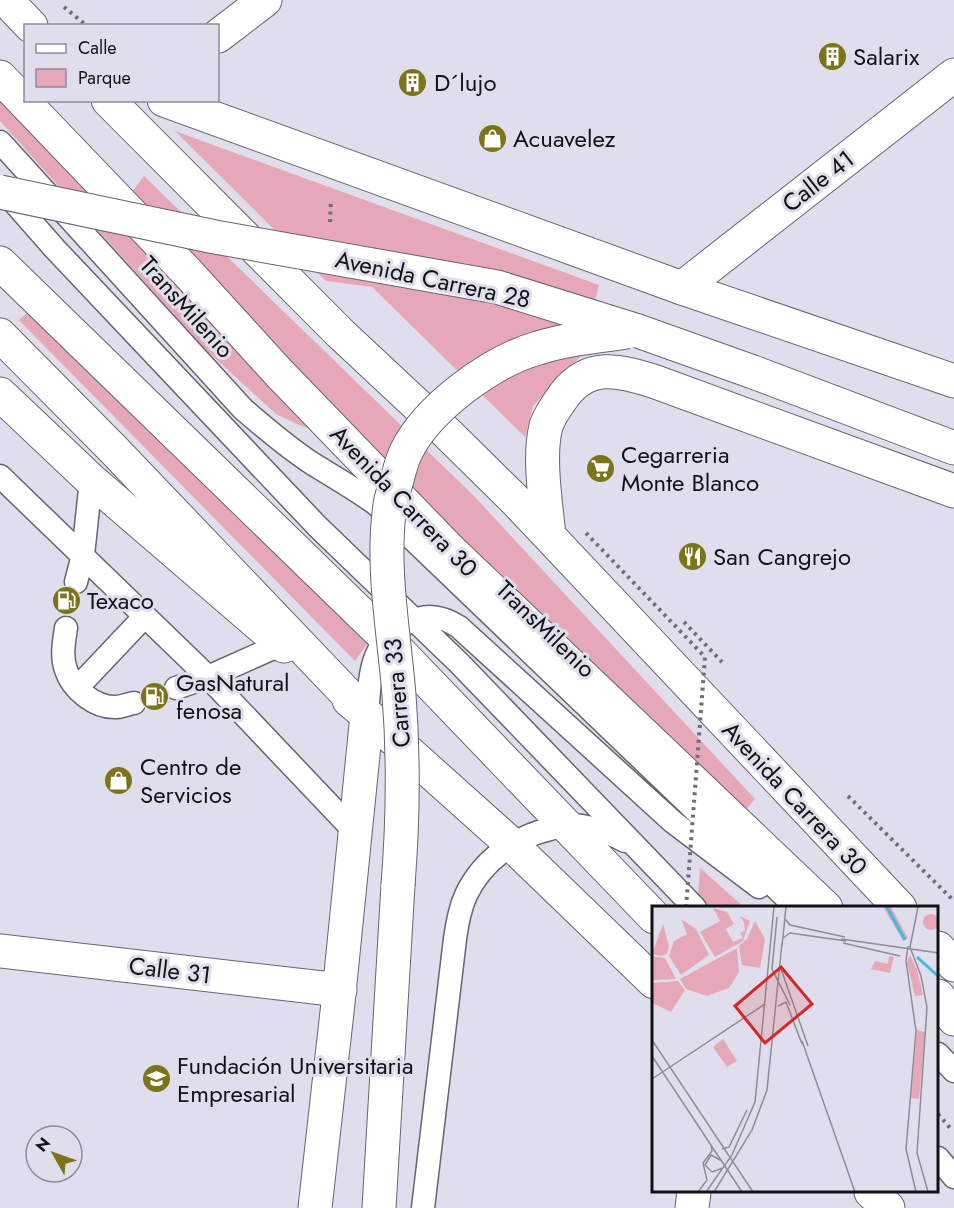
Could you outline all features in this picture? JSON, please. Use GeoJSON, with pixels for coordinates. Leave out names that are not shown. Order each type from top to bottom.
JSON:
{"type":"FeatureCollection","features":[{"type":"Feature","properties":{"kind":"main road"},"geometry":{"type":"LineString","coordinates":[[219,35],[265,0]]}},
{"type":"Feature","properties":{"kind":"main road","name":"Calle 41"},"geometry":{"type":"LineString","coordinates":[[682,288],[954,75]]}},
{"type":"Feature","properties":{"kind":"main road","name":"Avenida Carrera 30"},"geometry":{"type":"LineString","coordinates":[[0,77],[450,550],[824,906]]}},
{"type":"Feature","properties":{"kind":"main road","name":"Avenida Carrera 30"},"geometry":{"type":"LineString","coordinates":[[110,102],[340,333],[447,433],[549,536],[898,906]]}},
{"type":"Feature","properties":{"kind":"main road"},"geometry":{"type":"LineString","coordinates":[[170,102],[682,288],[954,381]]}},
{"type":"Feature","properties":{"kind":"main road","name":"Avenida Carrera 28"},"geometry":{"type":"LineString","coordinates":[[0,192],[215,237],[497,287],[638,331],[954,448]]}},
{"type":"Feature","properties":{"kind":"main road"},"geometry":{"type":"LineString","coordinates":[[0,263],[387,639],[652,914]]}},
{"type":"Feature","properties":{"kind":"main road","name":"Carrera 33"},"geometry":{"type":"LineString","coordinates":[[380,1208],[404,770],[399,694],[390,616],[387,550],[390,503],[406,452],[424,426],[451,398],[482,374],[510,359],[538,348],[590,337],[638,331]]}},
{"type":"Feature","properties":{"kind":"main road"},"geometry":{"type":"LineString","coordinates":[[0,335],[113,449],[368,715]]}},
{"type":"Feature","properties":{"kind":"main road"},"geometry":{"type":"LineString","coordinates":[[549,536],[544,482],[546,425],[554,409],[573,384],[591,373],[608,371],[630,374],[653,381],[954,491]]}},
{"type":"Feature","properties":{"kind":"main road"},"geometry":{"type":"LineString","coordinates":[[0,394],[91,480],[368,715],[511,844],[652,980]]}},
{"type":"Feature","properties":{"kind":"main road","name":"Carrera 33"},"geometry":{"type":"LineString","coordinates":[[315,1208],[368,715]]}},
{"type":"Feature","properties":{"kind":"main road"},"geometry":{"type":"LineString","coordinates":[[781,784],[872,906]]}},
{"type":"Feature","properties":{"kind":"main road"},"geometry":{"type":"LineString","coordinates":[[939,949],[954,965]]}},
{"type":"Feature","properties":{"kind":"main road","name":"Calle 31"},"geometry":{"type":"LineString","coordinates":[[0,951],[340,990]]}},
{"type":"Feature","properties":{"kind":"main road"},"geometry":{"type":"LineString","coordinates":[[939,997],[954,1018]]}},
{"type":"Feature","properties":{"kind":"main road"},"geometry":{"type":"LineString","coordinates":[[939,1015],[954,1029]]}},
{"type":"Feature","properties":{"kind":"main road"},"geometry":{"type":"LineString","coordinates":[[692,1208],[694,1193]]}},
{"type":"Feature","properties":{"kind":"main road"},"geometry":{"type":"LineString","coordinates":[[873,1193],[888,1208]]}},
{"type":"Feature","properties":{"kind":"main road"},"geometry":{"type":"LineString","coordinates":[[893,1193],[903,1208]]}},
{"type":"Feature","properties":{"kind":"lane","name":"TransMilenio"},"geometry":{"type":"LineString","coordinates":[[0,142],[243,409],[279,440],[376,504],[795,906]]}},
{"type":"Feature","properties":{"kind":"lane"},"geometry":{"type":"LineString","coordinates":[[0,186],[55,249],[317,526],[497,701],[693,906]]}},
{"type":"Feature","properties":{"kind":"lane"},"geometry":{"type":"LineString","coordinates":[[0,476],[208,677],[356,833]]}},
{"type":"Feature","properties":{"kind":"lane"},"geometry":{"type":"LineString","coordinates":[[76,582],[83,555],[91,480]]}},
{"type":"Feature","properties":{"kind":"lane"},"geometry":{"type":"LineString","coordinates":[[76,688],[145,616]]}},
{"type":"Feature","properties":{"kind":"lane"},"geometry":{"type":"LineString","coordinates":[[368,715],[375,663],[379,650],[387,639],[395,631],[414,620],[429,617],[441,618],[459,627],[673,822],[783,906]]}},
{"type":"Feature","properties":{"kind":"lane"},"geometry":{"type":"LineString","coordinates":[[66,628],[63,645],[66,669],[76,688],[93,702],[115,708],[134,703]]}},
{"type":"Feature","properties":{"kind":"lane"},"geometry":{"type":"LineString","coordinates":[[176,688],[208,677],[282,644]]}},
{"type":"Feature","properties":{"kind":"lane"},"geometry":{"type":"LineString","coordinates":[[423,1208],[455,939],[459,916],[466,896],[476,879],[490,862],[511,844],[544,830],[567,825],[598,829],[637,848]]}},
{"type":"Feature","properties":{"kind":"lane"},"geometry":{"type":"LineString","coordinates":[[939,1055],[954,1071]]}},
{"type":"Feature","properties":{"kind":"lane"},"geometry":{"type":"LineString","coordinates":[[939,1159],[954,1177]]}},
{"type":"Feature","properties":{"kind":"path"},"geometry":{"type":"LineString","coordinates":[[55,0],[85,24]]}},
{"type":"Feature","properties":{"kind":"path"},"geometry":{"type":"LineString","coordinates":[[329,228],[332,192]]}},
{"type":"Feature","properties":{"kind":"path"},"geometry":{"type":"LineString","coordinates":[[586,533],[705,657],[686,906]]}},
{"type":"Feature","properties":{"kind":"path"},"geometry":{"type":"LineString","coordinates":[[939,1115],[954,1131]]}},
{"type":"Feature","properties":{"kind":"green space"},"geometry":{"type":"Polygon","coordinates":[[[0,93],[326,435],[276,414],[205,349],[0,121],[0,93]]]}},
{"type":"Feature","properties":{"kind":"green space"},"geometry":{"type":"Polygon","coordinates":[[[175,131],[599,285],[581,356],[533,406],[525,437],[372,287],[326,281],[175,131]]]}},
{"type":"Feature","properties":{"kind":"green space"},"geometry":{"type":"Polygon","coordinates":[[[144,176],[474,496],[755,799],[745,811],[519,600],[355,430],[132,192],[144,176]]]}},
{"type":"Feature","properties":{"kind":"green space"},"geometry":{"type":"Polygon","coordinates":[[[29,311],[372,637],[355,661],[19,320],[29,311]]]}},
{"type":"Feature","properties":{"kind":"green space"},"geometry":{"type":"Polygon","coordinates":[[[700,868],[743,906],[708,906],[698,897],[700,868]]]}},
{"type":"Feature","properties":{"kind":"place","name":"Salarix"},"geometry":{"type":"Point","coordinates":[832,56]}},
{"type":"Feature","properties":{"kind":"place","name":"D´lujo"},"geometry":{"type":"Point","coordinates":[413,82]}},
{"type":"Feature","properties":{"kind":"place","name":"Acuavelez"},"geometry":{"type":"Point","coordinates":[492,138]}},
{"type":"Feature","properties":{"kind":"place","name":"Cegarreria Monte Blanco"},"geometry":{"type":"Point","coordinates":[600,468]}},
{"type":"Feature","properties":{"kind":"place","name":"San Cangrejo"},"geometry":{"type":"Point","coordinates":[692,556]}},
{"type":"Feature","properties":{"kind":"place","name":"Texaco"},"geometry":{"type":"Point","coordinates":[66,600]}},
{"type":"Feature","properties":{"kind":"place","name":"GasNatural fenosa"},"geometry":{"type":"Point","coordinates":[155,696]}},
{"type":"Feature","properties":{"kind":"place","name":"Centro de Servicios"},"geometry":{"type":"Point","coordinates":[119,780]}},
{"type":"Feature","properties":{"kind":"place","name":"Fundación Universitaria Empresarial"},"geometry":{"type":"Point","coordinates":[156,1079]}}]}
